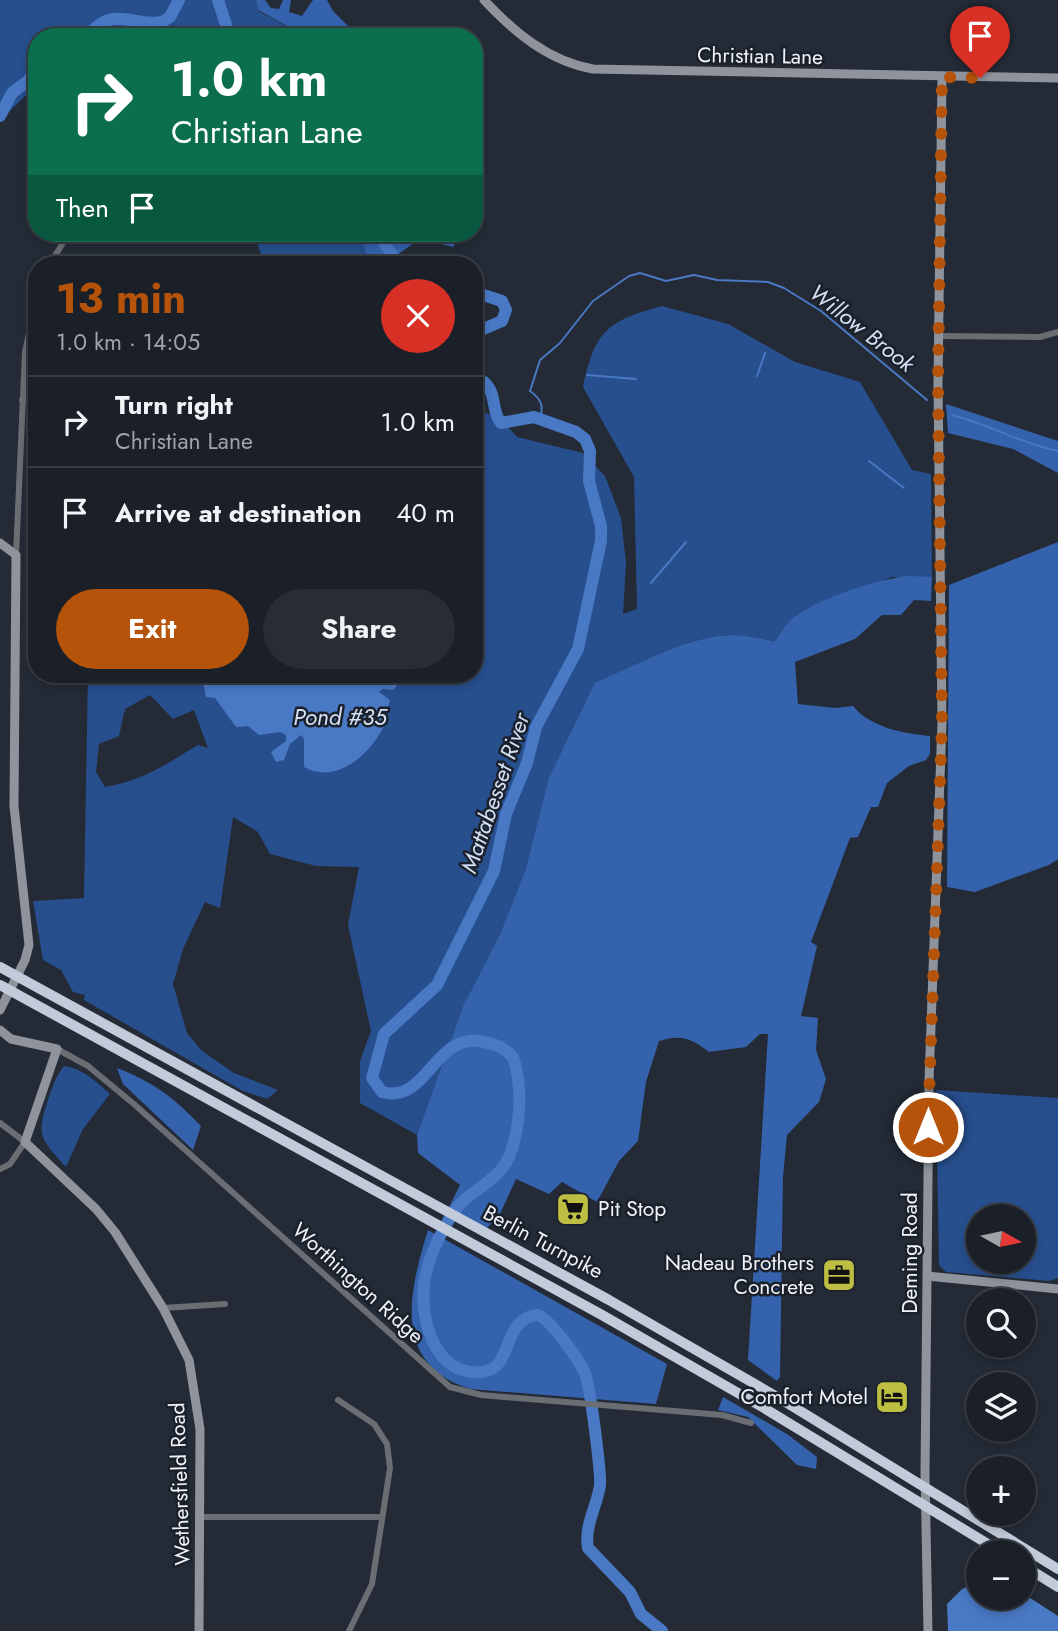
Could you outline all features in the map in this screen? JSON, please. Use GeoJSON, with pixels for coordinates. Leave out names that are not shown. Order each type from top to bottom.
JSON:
{"type":"FeatureCollection","features":[{"type":"Feature","properties":{"kind":"highway","name":"Berlin Turnpike"},"geometry":{"type":"LineString","coordinates":[[0,967],[652,1324],[925,1486],[1058,1569]]}},
{"type":"Feature","properties":{"kind":"highway","name":"Berlin Turnpike"},"geometry":{"type":"LineString","coordinates":[[5,988],[684,1362],[982,1540]]}},
{"type":"Feature","properties":{"kind":"highway"},"geometry":{"type":"LineString","coordinates":[[1036,1573],[1058,1587]]}},
{"type":"Feature","properties":{"kind":"street","name":"Christian Lane"},"geometry":{"type":"LineString","coordinates":[[484,0],[529,42],[569,63],[593,69],[1058,78]]}},
{"type":"Feature","properties":{"kind":"street","name":"Deming Road"},"geometry":{"type":"LineString","coordinates":[[928,1631],[925,1486],[929,1082],[942,713],[939,336],[942,77]]}},
{"type":"Feature","properties":{"kind":"street"},"geometry":{"type":"LineString","coordinates":[[939,336],[1040,337],[1058,332]]}},
{"type":"Feature","properties":{"kind":"street"},"geometry":{"type":"LineString","coordinates":[[0,1010],[5,988],[18,976],[29,945],[14,806],[16,555],[22,400],[28,338]]}},
{"type":"Feature","properties":{"kind":"street"},"geometry":{"type":"LineString","coordinates":[[22,400],[28,400]]}},
{"type":"Feature","properties":{"kind":"street"},"geometry":{"type":"LineString","coordinates":[[0,543],[16,555]]}},
{"type":"Feature","properties":{"kind":"street","name":"Worthington Ridge"},"geometry":{"type":"LineString","coordinates":[[0,1030],[11,1039],[57,1049],[88,1066],[450,1387],[474,1394],[722,1415],[751,1423]]}},
{"type":"Feature","properties":{"kind":"street"},"geometry":{"type":"LineString","coordinates":[[0,1169],[10,1164],[25,1142],[57,1049]]}},
{"type":"Feature","properties":{"kind":"street"},"geometry":{"type":"LineString","coordinates":[[0,1123],[25,1142]]}},
{"type":"Feature","properties":{"kind":"street","name":"Wethersfield Road"},"geometry":{"type":"LineString","coordinates":[[25,1142],[96,1209],[115,1232],[163,1308],[189,1360],[200,1429],[199,1631]]}},
{"type":"Feature","properties":{"kind":"street"},"geometry":{"type":"LineString","coordinates":[[927,1276],[1058,1289]]}},
{"type":"Feature","properties":{"kind":"street"},"geometry":{"type":"LineString","coordinates":[[163,1308],[225,1304]]}},
{"type":"Feature","properties":{"kind":"street"},"geometry":{"type":"LineString","coordinates":[[338,1400],[374,1424],[387,1444],[390,1468],[372,1584],[349,1631]]}},
{"type":"Feature","properties":{"kind":"street"},"geometry":{"type":"LineString","coordinates":[[201,1517],[381,1517]]}},
{"type":"Feature","properties":{"kind":"shaded area"},"geometry":{"type":"Polygon","coordinates":[[[0,0],[256,0],[258,11],[290,28],[28,28],[28,93],[0,121],[0,0]]]}},
{"type":"Feature","properties":{"kind":"shaded area"},"geometry":{"type":"Polygon","coordinates":[[[256,0],[265,0],[271,8],[279,9],[283,0],[291,0],[289,12],[302,16],[313,0],[327,0],[333,11],[350,28],[291,28],[258,10],[256,0]]]}},
{"type":"Feature","properties":{"kind":"shaded area"},"geometry":{"type":"Polygon","coordinates":[[[257,242],[364,242],[367,256],[261,256],[257,242]]]}},
{"type":"Feature","properties":{"kind":"shaded area"},"geometry":{"type":"Polygon","coordinates":[[[364,242],[416,242],[395,256],[367,256],[364,242]]]}},
{"type":"Feature","properties":{"kind":"shaded area"},"geometry":{"type":"Polygon","coordinates":[[[432,242],[456,242],[453,247],[432,242]]]}},
{"type":"Feature","properties":{"kind":"shaded area"},"geometry":{"type":"Polygon","coordinates":[[[662,306],[728,324],[795,362],[860,382],[912,470],[931,474],[932,577],[891,577],[789,622],[776,641],[733,635],[697,640],[662,652],[595,682],[549,777],[525,871],[500,934],[463,1006],[417,1135],[360,1103],[360,1061],[371,1031],[348,925],[359,867],[316,866],[270,854],[258,832],[233,817],[220,908],[205,902],[183,949],[173,984],[187,1033],[202,1051],[234,1073],[278,1090],[267,1099],[241,1090],[84,1000],[85,995],[73,992],[61,970],[43,960],[33,901],[84,898],[88,683],[483,683],[483,413],[499,417],[517,437],[583,453],[605,476],[621,518],[626,563],[623,614],[637,609],[634,477],[583,387],[599,341],[606,331],[628,317],[662,306]],[[150,695],[125,709],[119,736],[99,744],[96,772],[105,787],[143,776],[198,745],[208,748],[194,710],[173,719],[150,695]]]}},
{"type":"Feature","properties":{"kind":"shaded area"},"geometry":{"type":"Polygon","coordinates":[[[946,404],[1058,441],[1058,473],[1013,449],[948,433],[946,404]]]}},
{"type":"Feature","properties":{"kind":"shaded area"},"geometry":{"type":"Polygon","coordinates":[[[1058,542],[1058,859],[1049,865],[975,892],[947,887],[949,585],[1058,542]]]}},
{"type":"Feature","properties":{"kind":"shaded area"},"geometry":{"type":"Polygon","coordinates":[[[909,576],[932,577],[931,601],[914,600],[901,615],[882,615],[855,639],[795,662],[798,704],[835,708],[853,706],[878,724],[930,736],[930,754],[926,760],[909,766],[887,783],[878,807],[871,807],[858,837],[850,838],[811,942],[817,946],[801,1016],[818,1018],[816,1050],[826,1079],[819,1102],[787,1135],[783,1177],[780,1377],[777,1381],[748,1360],[768,1034],[760,1034],[746,1047],[709,1052],[697,1043],[685,1039],[659,1041],[646,1082],[638,1141],[619,1161],[597,1202],[562,1182],[549,1194],[516,1179],[500,1214],[486,1229],[449,1207],[460,1185],[418,1153],[417,1135],[463,1006],[500,934],[525,871],[549,777],[595,682],[662,652],[697,640],[733,635],[775,641],[788,623],[827,599],[863,586],[909,576]]]}},
{"type":"Feature","properties":{"kind":"shaded area"},"geometry":{"type":"Polygon","coordinates":[[[64,1066],[83,1073],[110,1094],[83,1129],[66,1167],[45,1142],[42,1128],[52,1088],[64,1066]]]}},
{"type":"Feature","properties":{"kind":"shaded area"},"geometry":{"type":"Polygon","coordinates":[[[117,1068],[163,1092],[201,1126],[193,1150],[123,1084],[117,1068]]]}},
{"type":"Feature","properties":{"kind":"shaded area"},"geometry":{"type":"Polygon","coordinates":[[[936,1090],[1058,1098],[1058,1278],[1049,1281],[969,1274],[1036,1274],[1036,1204],[966,1204],[966,1274],[946,1272],[939,1265],[936,1090]]]}},
{"type":"Feature","properties":{"kind":"shaded area"},"geometry":{"type":"Polygon","coordinates":[[[428,1230],[667,1364],[656,1404],[470,1389],[445,1378],[427,1362],[417,1344],[412,1323],[415,1277],[428,1230]]]}},
{"type":"Feature","properties":{"kind":"shaded area"},"geometry":{"type":"Polygon","coordinates":[[[723,1397],[787,1434],[817,1457],[816,1469],[797,1465],[748,1417],[718,1410],[723,1397]]]}},
{"type":"Feature","properties":{"kind":"water","name":"Pond #35"},"geometry":{"type":"Polygon","coordinates":[[[203,683],[399,683],[393,690],[382,689],[379,692],[390,700],[384,726],[378,737],[351,764],[328,772],[316,772],[304,767],[304,739],[301,735],[290,744],[284,760],[276,762],[271,752],[286,741],[286,735],[280,732],[259,735],[248,726],[236,727],[215,698],[206,697],[203,683]]]}},
{"type":"Feature","properties":{"kind":"water"},"geometry":{"type":"Polygon","coordinates":[[[966,1587],[966,1610],[1036,1610],[1036,1602],[1058,1616],[1058,1631],[948,1631],[947,1604],[966,1587]]]}},
{"type":"Feature","properties":{"kind":"waterway","name":"Mattabesset River"},"geometry":{"type":"LineString","coordinates":[[95,28],[115,19],[162,22],[170,17],[179,0]]}},
{"type":"Feature","properties":{"kind":"waterway","name":"Mattabesset River"},"geometry":{"type":"LineString","coordinates":[[218,0],[227,28]]}},
{"type":"Feature","properties":{"kind":"waterway","name":"Mattabesset River"},"geometry":{"type":"LineString","coordinates":[[0,116],[12,93],[28,81]]}},
{"type":"Feature","properties":{"kind":"waterway","name":"Mattabesset River"},"geometry":{"type":"LineString","coordinates":[[384,242],[393,256]]}},
{"type":"Feature","properties":{"kind":"waterway","name":"Willow Brook"},"geometry":{"type":"LineString","coordinates":[[540,419],[541,403],[530,391],[540,360],[560,343],[593,301],[629,276],[640,273],[666,281],[694,275],[717,280],[768,282],[784,288],[821,311],[927,400]]}},
{"type":"Feature","properties":{"kind":"waterway","name":"Mattabesset River"},"geometry":{"type":"LineString","coordinates":[[483,295],[502,301],[506,310],[502,321],[483,329]]}},
{"type":"Feature","properties":{"kind":"waterway"},"geometry":{"type":"LineString","coordinates":[[757,376],[765,353]]}},
{"type":"Feature","properties":{"kind":"waterway"},"geometry":{"type":"LineString","coordinates":[[587,375],[636,379]]}},
{"type":"Feature","properties":{"kind":"waterway","name":"Mattabesset River"},"geometry":{"type":"LineString","coordinates":[[483,382],[488,386],[501,423],[534,417],[576,432],[585,439],[590,451],[589,481],[601,526],[601,541],[578,649],[536,727],[527,763],[506,814],[494,871],[437,985],[384,1034],[372,1078],[382,1092],[398,1093],[421,1079],[453,1047],[467,1041],[496,1045],[513,1057],[519,1094],[513,1145],[504,1166],[490,1181],[459,1205],[440,1236],[425,1277],[423,1292],[427,1325],[441,1354],[451,1365],[465,1371],[482,1372],[492,1369],[499,1362],[518,1324],[526,1318],[538,1315],[544,1318],[564,1341],[585,1373],[597,1447],[600,1485],[589,1524],[588,1548],[630,1592],[641,1614],[662,1631]]}},
{"type":"Feature","properties":{"kind":"waterway","name":"Willow Brook"},"geometry":{"type":"LineString","coordinates":[[952,415],[1058,451]]}},
{"type":"Feature","properties":{"kind":"waterway"},"geometry":{"type":"LineString","coordinates":[[869,461],[904,488]]}},
{"type":"Feature","properties":{"kind":"waterway"},"geometry":{"type":"LineString","coordinates":[[651,583],[686,542]]}},
{"type":"Feature","properties":{"kind":"place","name":"Pit Stop"},"geometry":{"type":"Point","coordinates":[573,1209]}},
{"type":"Feature","properties":{"kind":"place","name":"Nadeau Brothers Concrete"},"geometry":{"type":"Point","coordinates":[839,1275]}},
{"type":"Feature","properties":{"kind":"place","name":"Comfort Motel"},"geometry":{"type":"Point","coordinates":[892,1397]}},
{"type":"Feature","properties":{"kind":"route"},"geometry":{"type":"LineString","coordinates":[[928,1127],[942,723],[938,383],[942,77],[980,78]]}}]}
